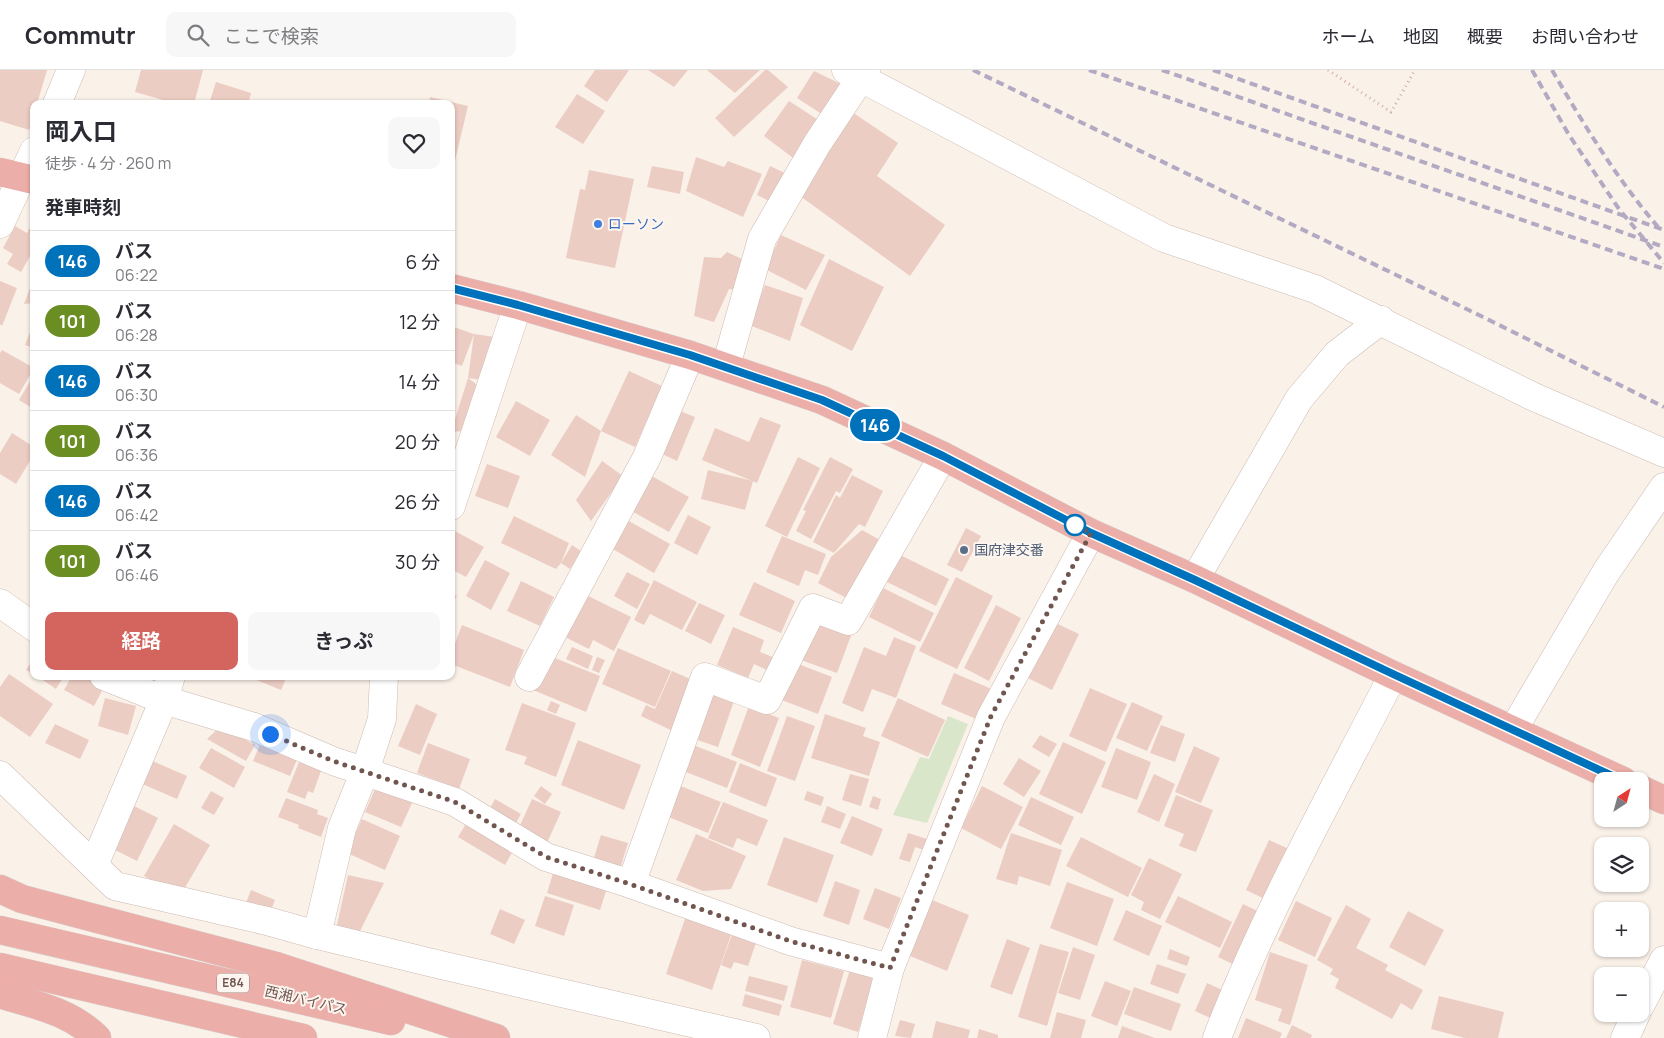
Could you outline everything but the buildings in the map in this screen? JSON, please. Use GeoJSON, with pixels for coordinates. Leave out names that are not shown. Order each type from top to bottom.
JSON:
{"type":"FeatureCollection","features":[{"type":"Feature","properties":{"kind":"highway"},"geometry":{"type":"LineString","coordinates":[[455,289],[518,305],[690,355],[822,400],[943,456],[1091,533],[1604,772]]}},
{"type":"Feature","properties":{"kind":"highway"},"geometry":{"type":"LineString","coordinates":[[1649,793],[1664,800]]}},
{"type":"Feature","properties":{"kind":"highway"},"geometry":{"type":"LineString","coordinates":[[0,889],[22,899],[276,966],[496,1038]]}},
{"type":"Feature","properties":{"kind":"highway","name":"西湘バイパス"},"geometry":{"type":"LineString","coordinates":[[0,930],[465,1038]]}},
{"type":"Feature","properties":{"kind":"highway"},"geometry":{"type":"LineString","coordinates":[[0,967],[303,1038]]}},
{"type":"Feature","properties":{"kind":"highway"},"geometry":{"type":"LineString","coordinates":[[0,994],[44,1007],[68,1017],[85,1026],[97,1038]]}},
{"type":"Feature","properties":{"kind":"street"},"geometry":{"type":"LineString","coordinates":[[59,100],[70,70]]}},
{"type":"Feature","properties":{"kind":"street"},"geometry":{"type":"LineString","coordinates":[[726,366],[762,239],[858,73],[1164,238],[1314,289],[1534,396],[1664,453]]}},
{"type":"Feature","properties":{"kind":"street"},"geometry":{"type":"LineString","coordinates":[[0,224],[18,177],[30,158]]}},
{"type":"Feature","properties":{"kind":"street"},"geometry":{"type":"LineString","coordinates":[[455,494],[518,305]]}},
{"type":"Feature","properties":{"kind":"street"},"geometry":{"type":"LineString","coordinates":[[1195,580],[1299,399],[1337,354],[1381,320]]}},
{"type":"Feature","properties":{"kind":"street"},"geometry":{"type":"LineString","coordinates":[[528,677],[647,457],[690,355]]}},
{"type":"Feature","properties":{"kind":"street"},"geometry":{"type":"LineString","coordinates":[[630,884],[705,677],[767,700],[813,608],[848,621],[943,456]]}},
{"type":"Feature","properties":{"kind":"street"},"geometry":{"type":"LineString","coordinates":[[1513,730],[1606,572],[1664,487]]}},
{"type":"Feature","properties":{"kind":"street"},"geometry":{"type":"LineString","coordinates":[[872,1038],[890,968],[991,716],[1091,533]]}},
{"type":"Feature","properties":{"kind":"street"},"geometry":{"type":"LineString","coordinates":[[0,603],[30,624]]}},
{"type":"Feature","properties":{"kind":"street"},"geometry":{"type":"LineString","coordinates":[[1217,1038],[1234,996],[1292,870],[1393,674]]}},
{"type":"Feature","properties":{"kind":"street"},"geometry":{"type":"LineString","coordinates":[[125,680],[168,688],[333,761],[455,802],[546,857],[630,884],[790,941],[890,968]]}},
{"type":"Feature","properties":{"kind":"street"},"geometry":{"type":"LineString","coordinates":[[317,935],[342,828],[365,771],[382,719],[384,680]]}},
{"type":"Feature","properties":{"kind":"street"},"geometry":{"type":"LineString","coordinates":[[94,866],[168,688]]}},
{"type":"Feature","properties":{"kind":"street"},"geometry":{"type":"LineString","coordinates":[[0,775],[115,886],[267,920],[317,935],[756,1038]]}},
{"type":"Feature","properties":{"kind":"street"},"geometry":{"type":"LineString","coordinates":[[1649,989],[1664,960]]}},
{"type":"Feature","properties":{"kind":"street"},"geometry":{"type":"LineString","coordinates":[[1625,1038],[1632,1022]]}},
{"type":"Feature","properties":{"kind":"path"},"geometry":{"type":"LineString","coordinates":[[1328,70],[1391,112],[1415,70]]}},
{"type":"Feature","properties":{"kind":"green space"},"geometry":{"type":"Polygon","coordinates":[[[948,716],[968,724],[927,823],[893,815],[920,757],[929,759],[948,716]]]}},
{"type":"Feature","properties":{"kind":"railway"},"geometry":{"type":"LineString","coordinates":[[973,70],[1483,317],[1664,407]]}},
{"type":"Feature","properties":{"kind":"railway"},"geometry":{"type":"LineString","coordinates":[[1089,70],[1664,269]]}},
{"type":"Feature","properties":{"kind":"railway"},"geometry":{"type":"LineString","coordinates":[[1162,70],[1664,247]]}},
{"type":"Feature","properties":{"kind":"railway"},"geometry":{"type":"LineString","coordinates":[[1213,70],[1664,230]]}},
{"type":"Feature","properties":{"kind":"railway"},"geometry":{"type":"LineString","coordinates":[[1532,70],[1569,135],[1619,209],[1664,263]]}},
{"type":"Feature","properties":{"kind":"railway"},"geometry":{"type":"LineString","coordinates":[[1552,70],[1602,151],[1658,227]]}},
{"type":"Feature","properties":{"kind":"bus line","name":"146"},"geometry":{"type":"LineString","coordinates":[[455,289],[518,305],[690,355],[822,400],[943,456],[1091,533],[1604,772]]}},
{"type":"Feature","properties":{"kind":"place","name":"ローソン"},"geometry":{"type":"Point","coordinates":[598,224]}},
{"type":"Feature","properties":{"kind":"place","name":"国府津交番"},"geometry":{"type":"Point","coordinates":[964,550]}},
{"type":"Feature","properties":{"kind":"route"},"geometry":{"type":"LineString","coordinates":[[270,734],[333,761],[455,802],[546,857],[630,884],[790,941],[890,968],[991,716],[1091,533],[1075,525]]}}]}
